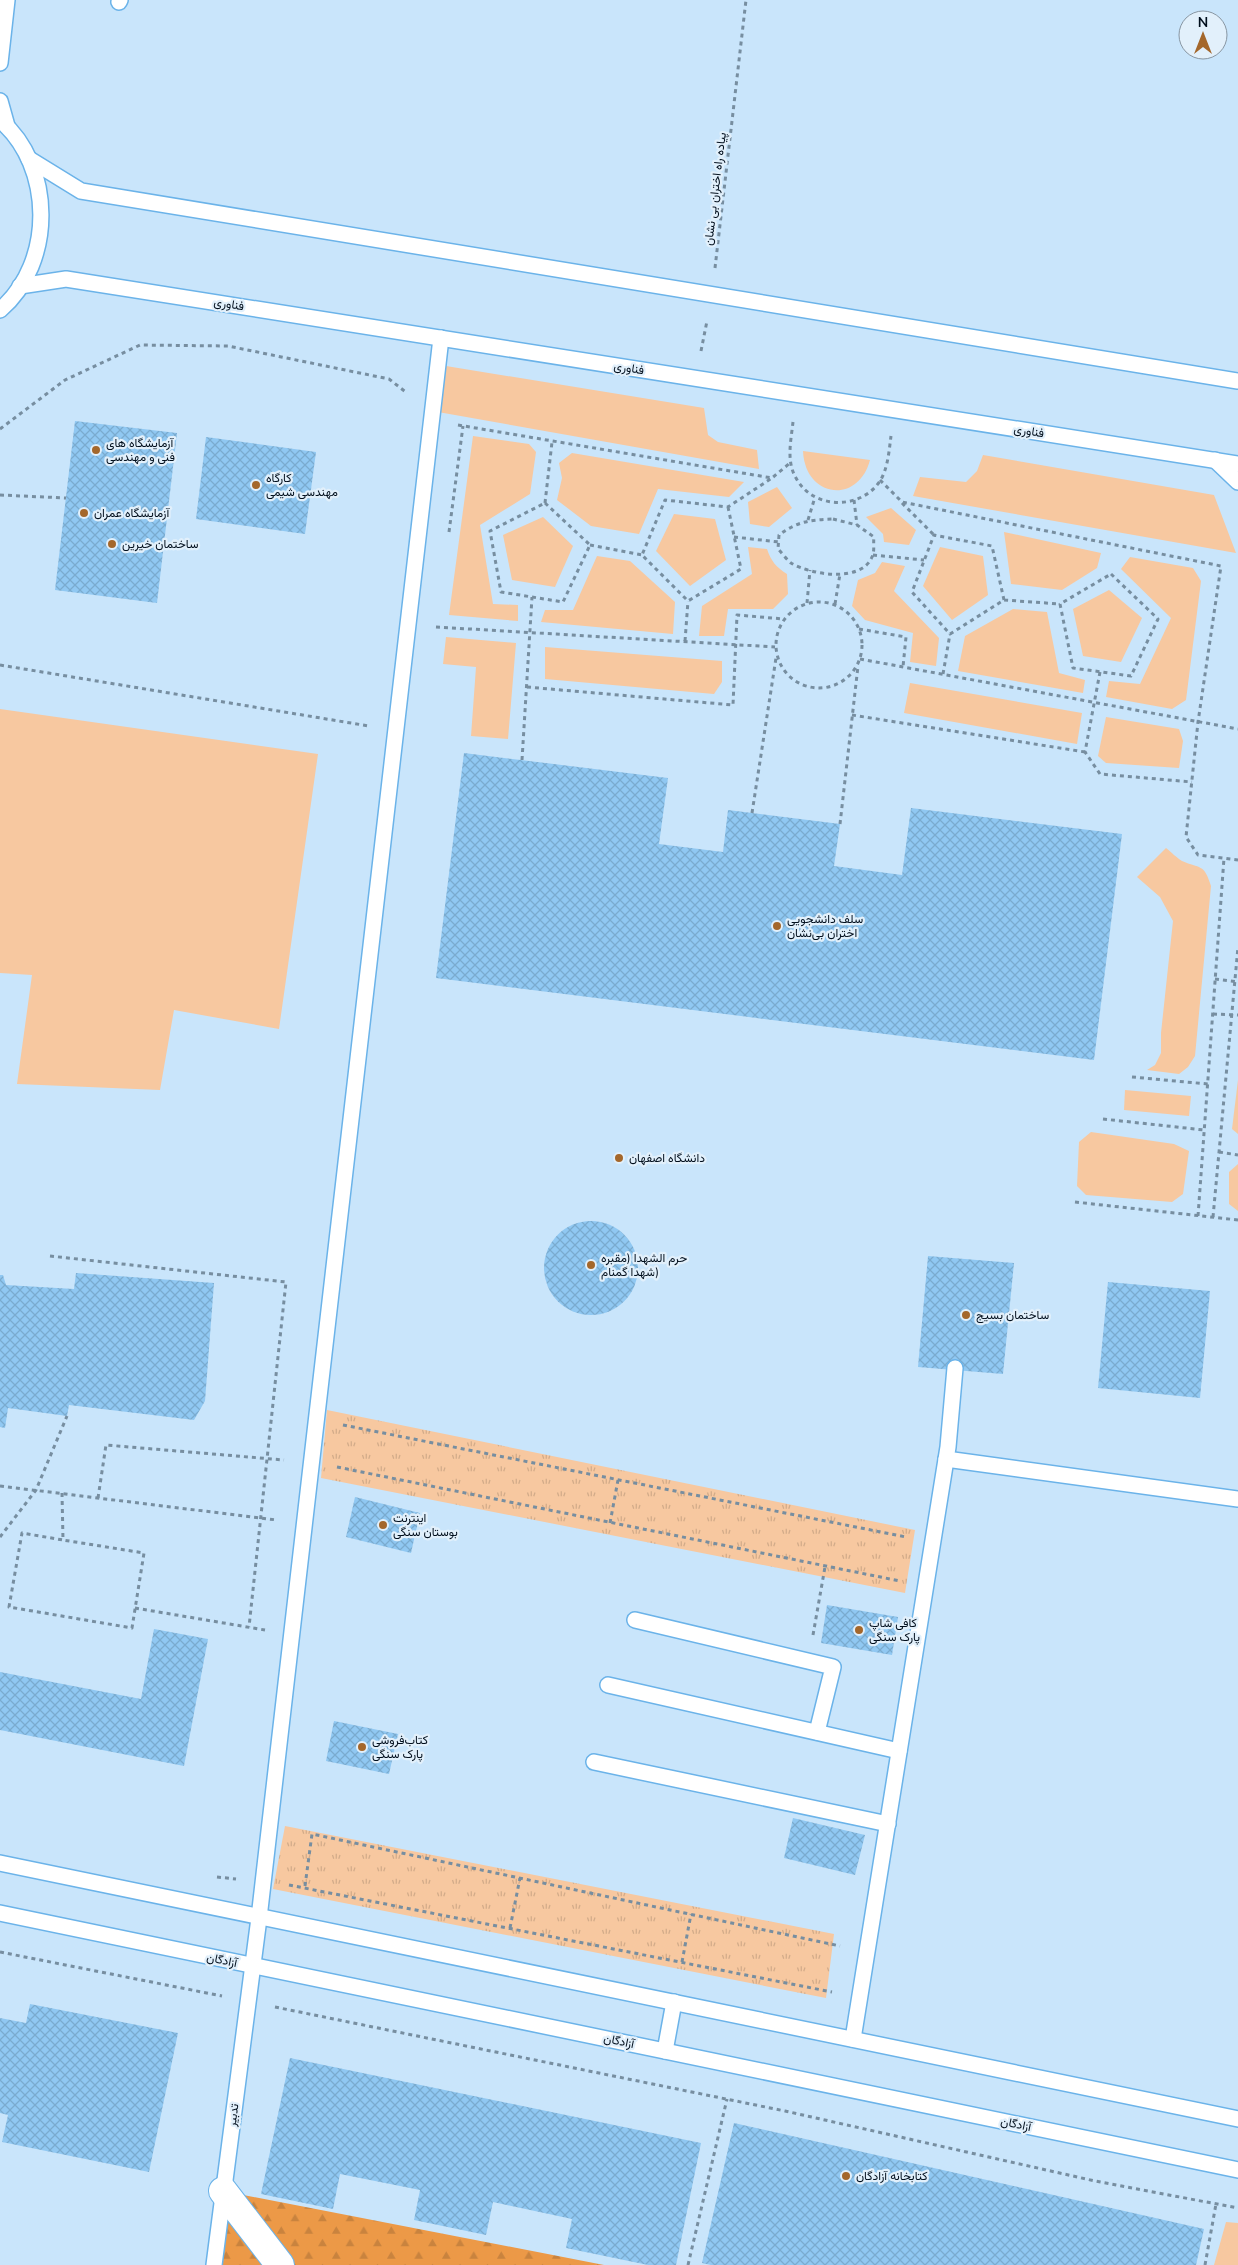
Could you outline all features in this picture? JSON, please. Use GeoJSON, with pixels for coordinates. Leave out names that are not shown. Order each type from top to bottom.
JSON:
{"type":"FeatureCollection","features":[{"type":"Feature","properties":{"kind":"street"},"geometry":{"type":"LineString","coordinates":[[223,2191],[280,2265]]}},
{"type":"Feature","properties":{"kind":"lane"},"geometry":{"type":"LineString","coordinates":[[0,63],[7,0]]}},
{"type":"Feature","properties":{"kind":"lane"},"geometry":{"type":"LineString","coordinates":[[0,101],[4,122],[29,159],[38,184],[42,211],[39,237],[32,263],[20,286],[0,310]]}},
{"type":"Feature","properties":{"kind":"lane"},"geometry":{"type":"LineString","coordinates":[[29,159],[81,191],[1238,380]]}},
{"type":"Feature","properties":{"kind":"lane","name":"فناوری"},"geometry":{"type":"LineString","coordinates":[[20,286],[66,279],[1238,464]]}},
{"type":"Feature","properties":{"kind":"lane","name":"تدبیر"},"geometry":{"type":"LineString","coordinates":[[214,2265],[259,1918],[441,338]]}},
{"type":"Feature","properties":{"kind":"lane"},"geometry":{"type":"LineString","coordinates":[[1215,460],[1238,482]]}},
{"type":"Feature","properties":{"kind":"lane"},"geometry":{"type":"LineString","coordinates":[[853,2039],[946,1459],[955,1368]]}},
{"type":"Feature","properties":{"kind":"lane"},"geometry":{"type":"LineString","coordinates":[[946,1459],[1238,1499]]}},
{"type":"Feature","properties":{"kind":"lane"},"geometry":{"type":"LineString","coordinates":[[635,1620],[833,1667],[817,1732]]}},
{"type":"Feature","properties":{"kind":"lane"},"geometry":{"type":"LineString","coordinates":[[608,1685],[899,1750]]}},
{"type":"Feature","properties":{"kind":"lane"},"geometry":{"type":"LineString","coordinates":[[594,1762],[888,1824]]}},
{"type":"Feature","properties":{"kind":"lane"},"geometry":{"type":"LineString","coordinates":[[0,1863],[1238,2119]]}},
{"type":"Feature","properties":{"kind":"lane","name":"آزادگان"},"geometry":{"type":"LineString","coordinates":[[0,1913],[1238,2170]]}},
{"type":"Feature","properties":{"kind":"lane"},"geometry":{"type":"LineString","coordinates":[[665,2051],[674,2002]]}},
{"type":"Feature","properties":{"kind":"path","name":"پیاده راه اختران بی نشان"},"geometry":{"type":"LineString","coordinates":[[696,378],[712,294],[746,0]]}},
{"type":"Feature","properties":{"kind":"path"},"geometry":{"type":"LineString","coordinates":[[0,429],[65,380],[140,345],[228,346],[389,379],[444,422],[552,442],[772,478]]}},
{"type":"Feature","properties":{"kind":"path"},"geometry":{"type":"LineString","coordinates":[[545,503],[552,442]]}},
{"type":"Feature","properties":{"kind":"path"},"geometry":{"type":"LineString","coordinates":[[790,447],[790,464],[796,479],[807,492],[815,497],[838,503],[854,500],[869,493],[880,480],[886,465]]}},
{"type":"Feature","properties":{"kind":"path"},"geometry":{"type":"LineString","coordinates":[[642,555],[665,500],[728,507],[790,464]]}},
{"type":"Feature","properties":{"kind":"path"},"geometry":{"type":"LineString","coordinates":[[880,480],[934,535],[992,546],[1004,600]]}},
{"type":"Feature","properties":{"kind":"path"},"geometry":{"type":"LineString","coordinates":[[0,495],[66,498]]}},
{"type":"Feature","properties":{"kind":"path"},"geometry":{"type":"LineString","coordinates":[[808,520],[815,497]]}},
{"type":"Feature","properties":{"kind":"path"},"geometry":{"type":"LineString","coordinates":[[854,500],[857,525]]}},
{"type":"Feature","properties":{"kind":"path"},"geometry":{"type":"LineString","coordinates":[[902,502],[1221,566],[1198,722],[1186,837],[1198,855],[1238,860]]}},
{"type":"Feature","properties":{"kind":"path"},"geometry":{"type":"LineString","coordinates":[[545,503],[590,545],[642,555],[688,601],[685,641]]}},
{"type":"Feature","properties":{"kind":"path"},"geometry":{"type":"LineString","coordinates":[[545,503],[490,531],[501,592],[563,602],[590,545]]}},
{"type":"Feature","properties":{"kind":"path"},"geometry":{"type":"LineString","coordinates":[[688,601],[741,569],[728,507]]}},
{"type":"Feature","properties":{"kind":"path"},"geometry":{"type":"LineString","coordinates":[[833,518],[857,525],[874,537],[873,555],[866,565],[852,573],[840,574],[810,570],[790,562],[778,548],[779,535],[790,527],[808,520],[833,518]]}},
{"type":"Feature","properties":{"kind":"path"},"geometry":{"type":"LineString","coordinates":[[934,535],[912,592],[950,634]]}},
{"type":"Feature","properties":{"kind":"path"},"geometry":{"type":"LineString","coordinates":[[734,537],[779,542]]}},
{"type":"Feature","properties":{"kind":"path"},"geometry":{"type":"LineString","coordinates":[[873,555],[924,560]]}},
{"type":"Feature","properties":{"kind":"path"},"geometry":{"type":"LineString","coordinates":[[807,603],[810,570]]}},
{"type":"Feature","properties":{"kind":"path"},"geometry":{"type":"LineString","coordinates":[[835,604],[840,574]]}},
{"type":"Feature","properties":{"kind":"path"},"geometry":{"type":"LineString","coordinates":[[944,674],[950,634],[1004,600],[1060,604],[1111,574],[1158,619],[1131,676],[1073,668],[1060,604]]}},
{"type":"Feature","properties":{"kind":"path"},"geometry":{"type":"LineString","coordinates":[[522,760],[532,597]]}},
{"type":"Feature","properties":{"kind":"path"},"geometry":{"type":"LineString","coordinates":[[840,824],[858,665],[862,651],[859,629],[857,623],[848,612],[835,604],[821,601],[807,603],[794,609],[784,619],[777,632],[775,647],[785,673],[796,682],[810,688],[824,689],[838,684],[850,676],[858,665]]}},
{"type":"Feature","properties":{"kind":"path"},"geometry":{"type":"LineString","coordinates":[[527,688],[733,705],[738,616],[784,619]]}},
{"type":"Feature","properties":{"kind":"path"},"geometry":{"type":"LineString","coordinates":[[436,627],[775,647]]}},
{"type":"Feature","properties":{"kind":"path"},"geometry":{"type":"LineString","coordinates":[[859,629],[906,637],[903,667]]}},
{"type":"Feature","properties":{"kind":"path"},"geometry":{"type":"LineString","coordinates":[[752,813],[777,655]]}},
{"type":"Feature","properties":{"kind":"path"},"geometry":{"type":"LineString","coordinates":[[860,659],[1238,729]]}},
{"type":"Feature","properties":{"kind":"path"},"geometry":{"type":"LineString","coordinates":[[0,665],[395,730]]}},
{"type":"Feature","properties":{"kind":"path"},"geometry":{"type":"LineString","coordinates":[[1100,672],[1085,752],[1100,774],[1192,782]]}},
{"type":"Feature","properties":{"kind":"path"},"geometry":{"type":"LineString","coordinates":[[852,715],[1085,752]]}},
{"type":"Feature","properties":{"kind":"path"},"geometry":{"type":"LineString","coordinates":[[1198,1216],[1224,858]]}},
{"type":"Feature","properties":{"kind":"path"},"geometry":{"type":"LineString","coordinates":[[1212,1217],[1238,947]]}},
{"type":"Feature","properties":{"kind":"path"},"geometry":{"type":"LineString","coordinates":[[1215,979],[1236,982]]}},
{"type":"Feature","properties":{"kind":"path"},"geometry":{"type":"LineString","coordinates":[[1212,1014],[1238,1015]]}},
{"type":"Feature","properties":{"kind":"path"},"geometry":{"type":"LineString","coordinates":[[1132,1077],[1208,1084]]}},
{"type":"Feature","properties":{"kind":"path"},"geometry":{"type":"LineString","coordinates":[[1103,1119],[1204,1130]]}},
{"type":"Feature","properties":{"kind":"path"},"geometry":{"type":"LineString","coordinates":[[1219,1152],[1238,1155]]}},
{"type":"Feature","properties":{"kind":"path"},"geometry":{"type":"LineString","coordinates":[[1075,1202],[1238,1220]]}},
{"type":"Feature","properties":{"kind":"path"},"geometry":{"type":"LineString","coordinates":[[50,1256],[286,1282],[249,1627]]}},
{"type":"Feature","properties":{"kind":"path"},"geometry":{"type":"LineString","coordinates":[[0,1537],[36,1490],[67,1416]]}},
{"type":"Feature","properties":{"kind":"path"},"geometry":{"type":"LineString","coordinates":[[316,1420],[911,1538]]}},
{"type":"Feature","properties":{"kind":"path"},"geometry":{"type":"LineString","coordinates":[[98,1498],[106,1445],[311,1462],[906,1582]]}},
{"type":"Feature","properties":{"kind":"path"},"geometry":{"type":"LineString","coordinates":[[610,1523],[618,1480]]}},
{"type":"Feature","properties":{"kind":"path"},"geometry":{"type":"LineString","coordinates":[[0,1486],[304,1523]]}},
{"type":"Feature","properties":{"kind":"path"},"geometry":{"type":"LineString","coordinates":[[62,1493],[63,1540]]}},
{"type":"Feature","properties":{"kind":"path"},"geometry":{"type":"LineString","coordinates":[[22,1533],[63,1540],[144,1553],[132,1628],[9,1607],[22,1533]]}},
{"type":"Feature","properties":{"kind":"path"},"geometry":{"type":"LineString","coordinates":[[808,1660],[825,1567]]}},
{"type":"Feature","properties":{"kind":"path"},"geometry":{"type":"LineString","coordinates":[[135,1608],[291,1635]]}},
{"type":"Feature","properties":{"kind":"path"},"geometry":{"type":"LineString","coordinates":[[305,1886],[312,1834],[867,1951]]}},
{"type":"Feature","properties":{"kind":"path"},"geometry":{"type":"LineString","coordinates":[[214,1877],[305,1886],[860,1998]]}},
{"type":"Feature","properties":{"kind":"path"},"geometry":{"type":"LineString","coordinates":[[510,1928],[520,1878]]}},
{"type":"Feature","properties":{"kind":"path"},"geometry":{"type":"LineString","coordinates":[[682,1962],[691,1914]]}},
{"type":"Feature","properties":{"kind":"path"},"geometry":{"type":"LineString","coordinates":[[0,1952],[727,2099],[1096,2181],[1238,2208]]}},
{"type":"Feature","properties":{"kind":"path"},"geometry":{"type":"LineString","coordinates":[[688,2265],[727,2099]]}},
{"type":"Feature","properties":{"kind":"path"},"geometry":{"type":"LineString","coordinates":[[1204,2265],[1216,2204]]}},
{"type":"Feature","properties":{"kind":"green space"},"geometry":{"type":"Polygon","coordinates":[[[446,366],[704,408],[708,435],[718,442],[757,450],[759,469],[438,412],[446,366]]]}},
{"type":"Feature","properties":{"kind":"green space"},"geometry":{"type":"Polygon","coordinates":[[[473,436],[529,444],[536,452],[530,494],[480,525],[493,604],[518,605],[518,621],[449,615],[473,436]]]}},
{"type":"Feature","properties":{"kind":"green space"},"geometry":{"type":"Polygon","coordinates":[[[803,451],[870,460],[864,474],[855,484],[844,489],[833,490],[822,486],[813,479],[806,467],[803,451]]]}},
{"type":"Feature","properties":{"kind":"green space"},"geometry":{"type":"Polygon","coordinates":[[[572,453],[744,482],[729,497],[658,489],[639,534],[591,526],[557,500],[562,478],[559,463],[572,453]]]}},
{"type":"Feature","properties":{"kind":"green space"},"geometry":{"type":"Polygon","coordinates":[[[983,455],[1214,495],[1236,553],[913,496],[920,477],[966,482],[977,471],[983,455]]]}},
{"type":"Feature","properties":{"kind":"green space"},"geometry":{"type":"Polygon","coordinates":[[[777,487],[792,508],[769,527],[750,524],[748,502],[777,487]]]}},
{"type":"Feature","properties":{"kind":"green space"},"geometry":{"type":"Polygon","coordinates":[[[891,508],[916,530],[909,545],[884,542],[883,534],[866,517],[891,508]]]}},
{"type":"Feature","properties":{"kind":"green space"},"geometry":{"type":"Polygon","coordinates":[[[674,514],[715,519],[726,560],[690,586],[656,551],[674,514]]]}},
{"type":"Feature","properties":{"kind":"green space"},"geometry":{"type":"Polygon","coordinates":[[[543,517],[573,546],[555,587],[512,580],[503,535],[543,517]]]}},
{"type":"Feature","properties":{"kind":"green space"},"geometry":{"type":"Polygon","coordinates":[[[1004,532],[1101,553],[1097,568],[1062,590],[1011,584],[1004,532]]]}},
{"type":"Feature","properties":{"kind":"green space"},"geometry":{"type":"Polygon","coordinates":[[[748,547],[767,549],[774,563],[787,574],[788,594],[773,609],[728,609],[724,636],[699,636],[702,606],[752,574],[748,547]]]}},
{"type":"Feature","properties":{"kind":"green space"},"geometry":{"type":"Polygon","coordinates":[[[940,547],[983,556],[988,595],[952,620],[923,586],[940,547]]]}},
{"type":"Feature","properties":{"kind":"green space"},"geometry":{"type":"Polygon","coordinates":[[[597,556],[630,561],[675,602],[673,634],[541,622],[545,610],[573,610],[597,556]]]}},
{"type":"Feature","properties":{"kind":"green space"},"geometry":{"type":"Polygon","coordinates":[[[1130,557],[1193,568],[1201,581],[1186,700],[1172,709],[1106,697],[1109,681],[1140,684],[1171,618],[1121,569],[1130,557]]]}},
{"type":"Feature","properties":{"kind":"green space"},"geometry":{"type":"Polygon","coordinates":[[[882,562],[905,566],[894,591],[939,638],[936,666],[910,662],[913,633],[865,620],[852,606],[858,580],[875,573],[882,562]]]}},
{"type":"Feature","properties":{"kind":"green space"},"geometry":{"type":"Polygon","coordinates":[[[1109,590],[1142,618],[1121,662],[1083,656],[1073,609],[1109,590]]]}},
{"type":"Feature","properties":{"kind":"green space"},"geometry":{"type":"Polygon","coordinates":[[[1013,609],[1047,612],[1059,673],[1085,680],[1083,693],[958,671],[965,636],[1013,609]]]}},
{"type":"Feature","properties":{"kind":"green space"},"geometry":{"type":"Polygon","coordinates":[[[446,637],[516,643],[508,739],[471,736],[476,667],[443,664],[446,637]]]}},
{"type":"Feature","properties":{"kind":"green space"},"geometry":{"type":"Polygon","coordinates":[[[545,647],[722,661],[722,682],[714,694],[545,679],[545,647]]]}},
{"type":"Feature","properties":{"kind":"green space"},"geometry":{"type":"Polygon","coordinates":[[[910,683],[1082,713],[1077,744],[904,713],[910,683]]]}},
{"type":"Feature","properties":{"kind":"green space"},"geometry":{"type":"Polygon","coordinates":[[[0,709],[318,754],[279,1029],[174,1010],[160,1090],[17,1084],[32,975],[0,973],[0,709]]]}},
{"type":"Feature","properties":{"kind":"green space"},"geometry":{"type":"Polygon","coordinates":[[[1106,717],[1179,729],[1183,741],[1179,768],[1106,763],[1098,756],[1106,717]]]}},
{"type":"Feature","properties":{"kind":"green space"},"geometry":{"type":"Polygon","coordinates":[[[1166,848],[1182,861],[1201,868],[1211,886],[1195,1056],[1188,1067],[1179,1074],[1147,1070],[1155,1065],[1161,1053],[1161,1033],[1173,921],[1160,897],[1137,877],[1166,848]]]}},
{"type":"Feature","properties":{"kind":"green space"},"geometry":{"type":"Polygon","coordinates":[[[1238,1080],[1238,1134],[1232,1129],[1238,1080]]]}},
{"type":"Feature","properties":{"kind":"green space"},"geometry":{"type":"Polygon","coordinates":[[[1125,1090],[1191,1096],[1189,1116],[1124,1110],[1125,1090]]]}},
{"type":"Feature","properties":{"kind":"green space"},"geometry":{"type":"Polygon","coordinates":[[[1091,1132],[1174,1144],[1189,1151],[1183,1194],[1172,1202],[1086,1195],[1077,1186],[1079,1142],[1091,1132]]]}},
{"type":"Feature","properties":{"kind":"green space"},"geometry":{"type":"Polygon","coordinates":[[[1238,1164],[1238,1211],[1229,1204],[1229,1172],[1238,1164]]]}},
{"type":"Feature","properties":{"kind":"green space"},"geometry":{"type":"Polygon","coordinates":[[[327,1410],[915,1530],[905,1593],[321,1478],[327,1410]]]}},
{"type":"Feature","properties":{"kind":"green space"},"geometry":{"type":"Polygon","coordinates":[[[285,1826],[834,1934],[826,1998],[273,1889],[285,1826]]]}},
{"type":"Feature","properties":{"kind":"green space"},"geometry":{"type":"Polygon","coordinates":[[[223,2191],[604,2265],[214,2265],[223,2191]]]}},
{"type":"Feature","properties":{"kind":"green space"},"geometry":{"type":"Polygon","coordinates":[[[1226,2222],[1238,2223],[1238,2265],[1214,2265],[1226,2222]]]}},
{"type":"Feature","properties":{"kind":"building","name":"ساختمان خیرین"},"geometry":{"type":"Polygon","coordinates":[[[75,421],[177,433],[157,603],[55,590],[75,421]]]}},
{"type":"Feature","properties":{"kind":"building","name":"کارگاه مهندسی شیمی"},"geometry":{"type":"Polygon","coordinates":[[[206,437],[316,452],[305,534],[196,519],[206,437]]]}},
{"type":"Feature","properties":{"kind":"building","name":"سلف دانشجویی اختران بی‌نشان"},"geometry":{"type":"Polygon","coordinates":[[[464,753],[668,778],[659,844],[723,852],[728,810],[840,824],[834,866],[902,875],[911,808],[1122,834],[1094,1060],[436,978],[464,753]]]}},
{"type":"Feature","properties":{"kind":"building","name":"حرم الشهدا (مقبره شهدا گمنام)"},"geometry":{"type":"Polygon","coordinates":[[[591,1221],[609,1225],[624,1235],[634,1250],[638,1268],[634,1286],[624,1301],[609,1311],[591,1315],[573,1311],[558,1301],[548,1286],[544,1268],[548,1250],[558,1235],[573,1225],[591,1221]]]}},
{"type":"Feature","properties":{"kind":"building","name":"ساختمان بسیج"},"geometry":{"type":"Polygon","coordinates":[[[928,1256],[1014,1263],[1003,1374],[918,1367],[928,1256]]]}},
{"type":"Feature","properties":{"kind":"building"},"geometry":{"type":"Polygon","coordinates":[[[76,1273],[214,1283],[205,1401],[194,1420],[69,1405],[67,1416],[8,1408],[5,1428],[0,1427],[0,1275],[3,1275],[6,1285],[74,1289],[76,1273]]]}},
{"type":"Feature","properties":{"kind":"building"},"geometry":{"type":"Polygon","coordinates":[[[1108,1282],[1210,1291],[1200,1398],[1098,1388],[1108,1282]]]}},
{"type":"Feature","properties":{"kind":"building","name":"اینترنت بوستان سنگی"},"geometry":{"type":"Polygon","coordinates":[[[355,1497],[420,1513],[411,1553],[346,1537],[355,1497]]]}},
{"type":"Feature","properties":{"kind":"building","name":"کافی شاپ پارک سنگی"},"geometry":{"type":"Polygon","coordinates":[[[827,1605],[898,1617],[892,1655],[821,1643],[827,1605]]]}},
{"type":"Feature","properties":{"kind":"building"},"geometry":{"type":"Polygon","coordinates":[[[154,1629],[208,1639],[184,1766],[0,1730],[0,1672],[141,1699],[154,1629]]]}},
{"type":"Feature","properties":{"kind":"building","name":"کتاب‌فروشی پارک سنگی"},"geometry":{"type":"Polygon","coordinates":[[[334,1721],[398,1734],[389,1774],[326,1761],[334,1721]]]}},
{"type":"Feature","properties":{"kind":"building"},"geometry":{"type":"Polygon","coordinates":[[[793,1818],[865,1835],[855,1875],[784,1858],[793,1818]]]}},
{"type":"Feature","properties":{"kind":"building"},"geometry":{"type":"Polygon","coordinates":[[[30,2004],[178,2033],[149,2172],[2,2142],[8,2115],[0,2113],[0,2018],[26,2023],[30,2004]]]}},
{"type":"Feature","properties":{"kind":"building"},"geometry":{"type":"Polygon","coordinates":[[[290,2058],[701,2143],[676,2265],[648,2265],[566,2248],[572,2219],[493,2202],[486,2235],[414,2220],[420,2190],[340,2174],[333,2209],[261,2194],[290,2058]]]}},
{"type":"Feature","properties":{"kind":"building","name":"کتابخانه آزادگان"},"geometry":{"type":"Polygon","coordinates":[[[734,2123],[1204,2229],[1196,2265],[711,2265],[702,2263],[734,2123]]]}},
{"type":"Feature","properties":{"kind":"place","name":"آزمایشگاه های فنی و مهندسی"},"geometry":{"type":"Point","coordinates":[96,450]}},
{"type":"Feature","properties":{"kind":"place","name":"کارگاه مهندسی شیمی"},"geometry":{"type":"Point","coordinates":[256,485]}},
{"type":"Feature","properties":{"kind":"place","name":"آزمایشگاه عمران"},"geometry":{"type":"Point","coordinates":[84,513]}},
{"type":"Feature","properties":{"kind":"place","name":"ساختمان خیرین"},"geometry":{"type":"Point","coordinates":[112,544]}},
{"type":"Feature","properties":{"kind":"place","name":"سلف دانشجویی اختران بی‌نشان"},"geometry":{"type":"Point","coordinates":[777,926]}},
{"type":"Feature","properties":{"kind":"place","name":"دانشگاه اصفهان"},"geometry":{"type":"Point","coordinates":[619,1158]}},
{"type":"Feature","properties":{"kind":"place","name":"حرم الشهدا (مقبره شهدا گمنام)"},"geometry":{"type":"Point","coordinates":[591,1265]}},
{"type":"Feature","properties":{"kind":"place","name":"ساختمان بسیج"},"geometry":{"type":"Point","coordinates":[966,1315]}},
{"type":"Feature","properties":{"kind":"place","name":"اینترنت بوستان سنگی"},"geometry":{"type":"Point","coordinates":[383,1525]}},
{"type":"Feature","properties":{"kind":"place","name":"کافی شاپ پارک سنگی"},"geometry":{"type":"Point","coordinates":[859,1630]}},
{"type":"Feature","properties":{"kind":"place","name":"کتاب‌فروشی پارک سنگی"},"geometry":{"type":"Point","coordinates":[362,1747]}},
{"type":"Feature","properties":{"kind":"place","name":"کتابخانه آزادگان"},"geometry":{"type":"Point","coordinates":[846,2176]}}]}
